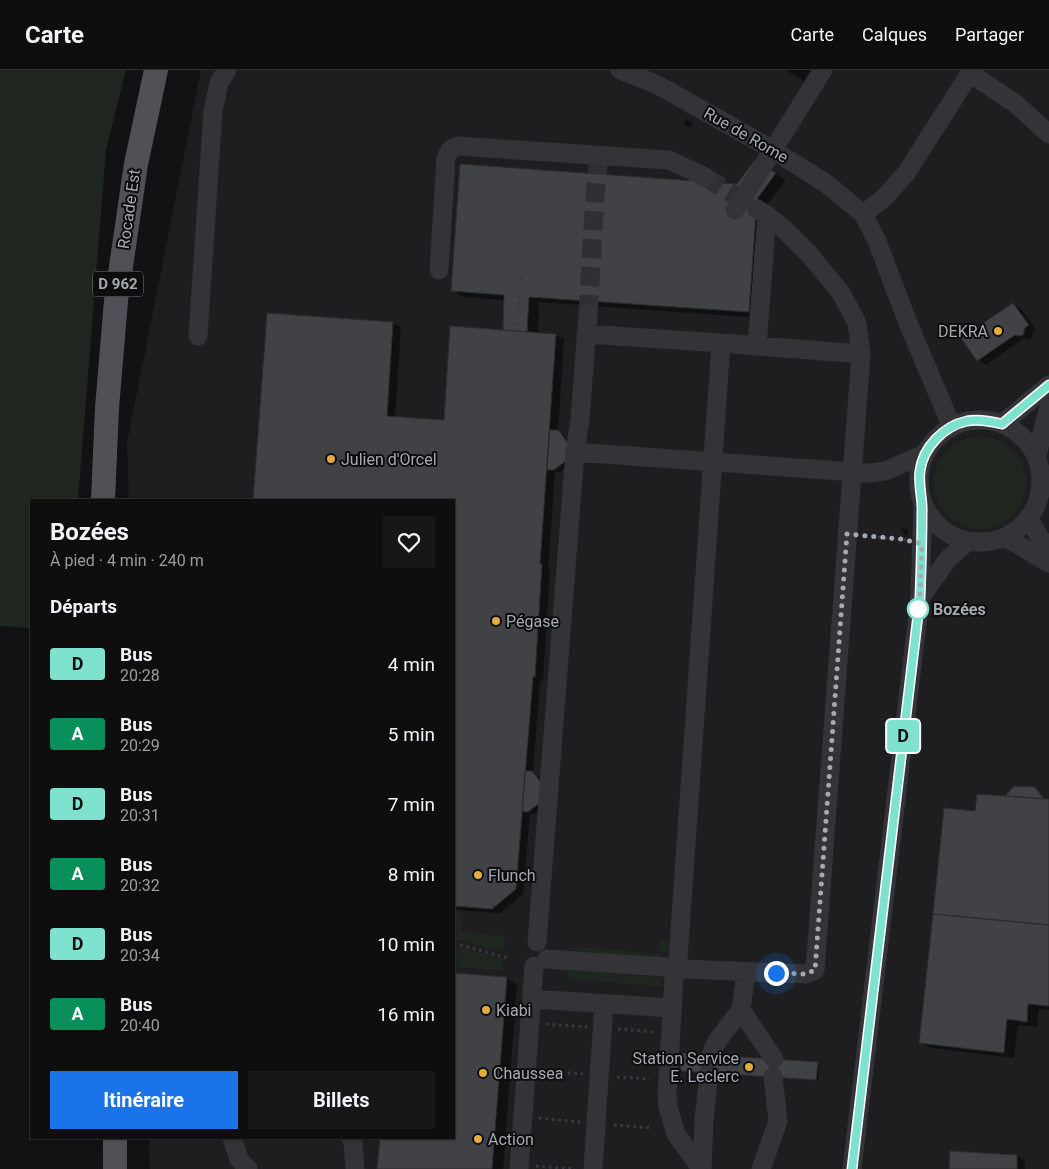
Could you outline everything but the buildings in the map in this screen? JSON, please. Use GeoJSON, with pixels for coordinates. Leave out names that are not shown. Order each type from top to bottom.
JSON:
{"type":"FeatureCollection","features":[{"type":"Feature","properties":{"kind":"main road","name":"Rocade Est"},"geometry":{"type":"LineString","coordinates":[[103,499],[107,408],[116,301],[136,164],[156,70]]}},
{"type":"Feature","properties":{"kind":"main road"},"geometry":{"type":"LineString","coordinates":[[115,1139],[115,1169]]}},
{"type":"Feature","properties":{"kind":"street"},"geometry":{"type":"LineString","coordinates":[[198,336],[213,111],[219,82],[227,70]]}},
{"type":"Feature","properties":{"kind":"street","name":"Rue de Rome"},"geometry":{"type":"LineString","coordinates":[[620,70],[658,85],[773,150],[827,184],[864,214],[877,241],[910,328],[952,426]]}},
{"type":"Feature","properties":{"kind":"street"},"geometry":{"type":"LineString","coordinates":[[734,210],[823,70]]}},
{"type":"Feature","properties":{"kind":"street"},"geometry":{"type":"LineString","coordinates":[[864,214],[884,198],[907,172],[971,72],[1016,104],[1049,134]]}},
{"type":"Feature","properties":{"kind":"street"},"geometry":{"type":"LineString","coordinates":[[439,270],[446,158],[450,150],[457,146],[669,160],[704,177]]}},
{"type":"Feature","properties":{"kind":"street"},"geometry":{"type":"LineString","coordinates":[[541,962],[806,974],[815,970],[861,354],[856,323],[842,293],[810,254],[783,228],[762,212],[758,346]]}},
{"type":"Feature","properties":{"kind":"street"},"geometry":{"type":"LineString","coordinates":[[519,1167],[532,999],[541,962],[548,956],[547,948],[538,942],[575,452],[580,419],[588,314]]}},
{"type":"Feature","properties":{"kind":"street"},"geometry":{"type":"LineString","coordinates":[[586,334],[861,354]]}},
{"type":"Feature","properties":{"kind":"street"},"geometry":{"type":"LineString","coordinates":[[702,1169],[676,1134],[668,1107],[667,1095],[721,343]]}},
{"type":"Feature","properties":{"kind":"street"},"geometry":{"type":"LineString","coordinates":[[1002,424],[1049,385]]}},
{"type":"Feature","properties":{"kind":"street"},"geometry":{"type":"LineString","coordinates":[[1037,456],[1049,408]]}},
{"type":"Feature","properties":{"kind":"street"},"geometry":{"type":"LineString","coordinates":[[852,1169],[920,598],[923,503],[919,486],[920,470],[925,454],[936,438],[952,426],[968,421],[985,420],[1002,424],[1016,431],[1037,456],[1041,472],[1041,489],[1037,504],[1029,519],[1005,537],[987,542],[968,541],[949,534],[933,520],[923,503]]}},
{"type":"Feature","properties":{"kind":"street"},"geometry":{"type":"LineString","coordinates":[[575,452],[868,473],[885,471],[925,454]]}},
{"type":"Feature","properties":{"kind":"street"},"geometry":{"type":"LineString","coordinates":[[1029,519],[1049,552]]}},
{"type":"Feature","properties":{"kind":"street"},"geometry":{"type":"LineString","coordinates":[[1005,537],[1049,563]]}},
{"type":"Feature","properties":{"kind":"street"},"geometry":{"type":"LineString","coordinates":[[920,598],[948,559],[968,541]]}},
{"type":"Feature","properties":{"kind":"street"},"geometry":{"type":"LineString","coordinates":[[702,1169],[704,1120],[710,1064],[717,1041],[741,1010],[746,972]]}},
{"type":"Feature","properties":{"kind":"street"},"geometry":{"type":"LineString","coordinates":[[532,999],[672,1008]]}},
{"type":"Feature","properties":{"kind":"street"},"geometry":{"type":"LineString","coordinates":[[593,1169],[604,1004]]}},
{"type":"Feature","properties":{"kind":"street"},"geometry":{"type":"LineString","coordinates":[[741,1010],[773,1068],[778,1120],[762,1169]]}},
{"type":"Feature","properties":{"kind":"street"},"geometry":{"type":"LineString","coordinates":[[232,1139],[240,1159],[248,1169]]}},
{"type":"Feature","properties":{"kind":"street"},"geometry":{"type":"LineString","coordinates":[[351,1139],[355,1169]]}},
{"type":"Feature","properties":{"kind":"path"},"geometry":{"type":"LineString","coordinates":[[516,331],[521,276]]}},
{"type":"Feature","properties":{"kind":"path"},"geometry":{"type":"LineString","coordinates":[[847,534],[901,539],[922,544]]}},
{"type":"Feature","properties":{"kind":"path"},"geometry":{"type":"LineString","coordinates":[[455,943],[507,958]]}},
{"type":"Feature","properties":{"kind":"path"},"geometry":{"type":"LineString","coordinates":[[519,1167],[575,1169]]}},
{"type":"Feature","properties":{"kind":"shaded area"},"geometry":{"type":"Polygon","coordinates":[[[0,70],[126,70],[106,150],[78,499],[30,499],[30,628],[0,626],[0,70]]]}},
{"type":"Feature","properties":{"kind":"shaded area"},"geometry":{"type":"Polygon","coordinates":[[[201,70],[1049,70],[1049,1169],[150,1169],[149,1139],[455,1139],[455,499],[129,499],[127,443],[201,70]]]}},
{"type":"Feature","properties":{"kind":"shaded area"},"geometry":{"type":"Polygon","coordinates":[[[980,437],[998,441],[1013,450],[1022,465],[1026,483],[1022,501],[1013,516],[998,525],[980,529],[962,525],[947,516],[938,501],[934,483],[938,465],[947,450],[962,441],[980,437]]]}},
{"type":"Feature","properties":{"kind":"shaded area"},"geometry":{"type":"Polygon","coordinates":[[[455,906],[460,907],[461,932],[505,936],[504,952],[455,939],[455,906]]]}},
{"type":"Feature","properties":{"kind":"shaded area"},"geometry":{"type":"Polygon","coordinates":[[[661,940],[669,941],[668,950],[658,958],[568,950],[569,946],[660,954],[661,940]]]}},
{"type":"Feature","properties":{"kind":"shaded area"},"geometry":{"type":"Polygon","coordinates":[[[455,946],[503,959],[503,971],[455,967],[455,946]]]}},
{"type":"Feature","properties":{"kind":"shaded area"},"geometry":{"type":"Polygon","coordinates":[[[568,970],[656,977],[666,987],[567,979],[568,970]]]}},
{"type":"Feature","properties":{"kind":"tunnel"},"geometry":{"type":"LineString","coordinates":[[588,314],[599,155]]}},
{"type":"Feature","properties":{"kind":"tunnel"},"geometry":{"type":"LineString","coordinates":[[705,177],[754,207]]}},
{"type":"Feature","properties":{"kind":"bus line","name":"D"},"geometry":{"type":"LineString","coordinates":[[852,1169],[920,598],[923,503],[919,486],[920,470],[925,454],[936,438],[952,426],[968,421],[985,420],[1002,424],[1049,385]]}},
{"type":"Feature","properties":{"kind":"place","name":"DEKRA"},"geometry":{"type":"Point","coordinates":[998,331]}},
{"type":"Feature","properties":{"kind":"place","name":"Julien d'Orcel"},"geometry":{"type":"Point","coordinates":[331,459]}},
{"type":"Feature","properties":{"kind":"place","name":"Bozées"},"geometry":{"type":"Point","coordinates":[918,609]}},
{"type":"Feature","properties":{"kind":"place","name":"Pégase"},"geometry":{"type":"Point","coordinates":[496,621]}},
{"type":"Feature","properties":{"kind":"place","name":"Flunch"},"geometry":{"type":"Point","coordinates":[478,875]}},
{"type":"Feature","properties":{"kind":"place","name":"Kiabi"},"geometry":{"type":"Point","coordinates":[486,1010]}},
{"type":"Feature","properties":{"kind":"place","name":"Station Service E. Leclerc"},"geometry":{"type":"Point","coordinates":[749,1067]}},
{"type":"Feature","properties":{"kind":"place","name":"Chaussea"},"geometry":{"type":"Point","coordinates":[483,1073]}},
{"type":"Feature","properties":{"kind":"place","name":"Action"},"geometry":{"type":"Point","coordinates":[478,1139]}},
{"type":"Feature","properties":{"kind":"route"},"geometry":{"type":"LineString","coordinates":[[776,973],[806,974],[815,970],[847,534],[901,539],[922,544],[918,616],[918,609]]}}]}
